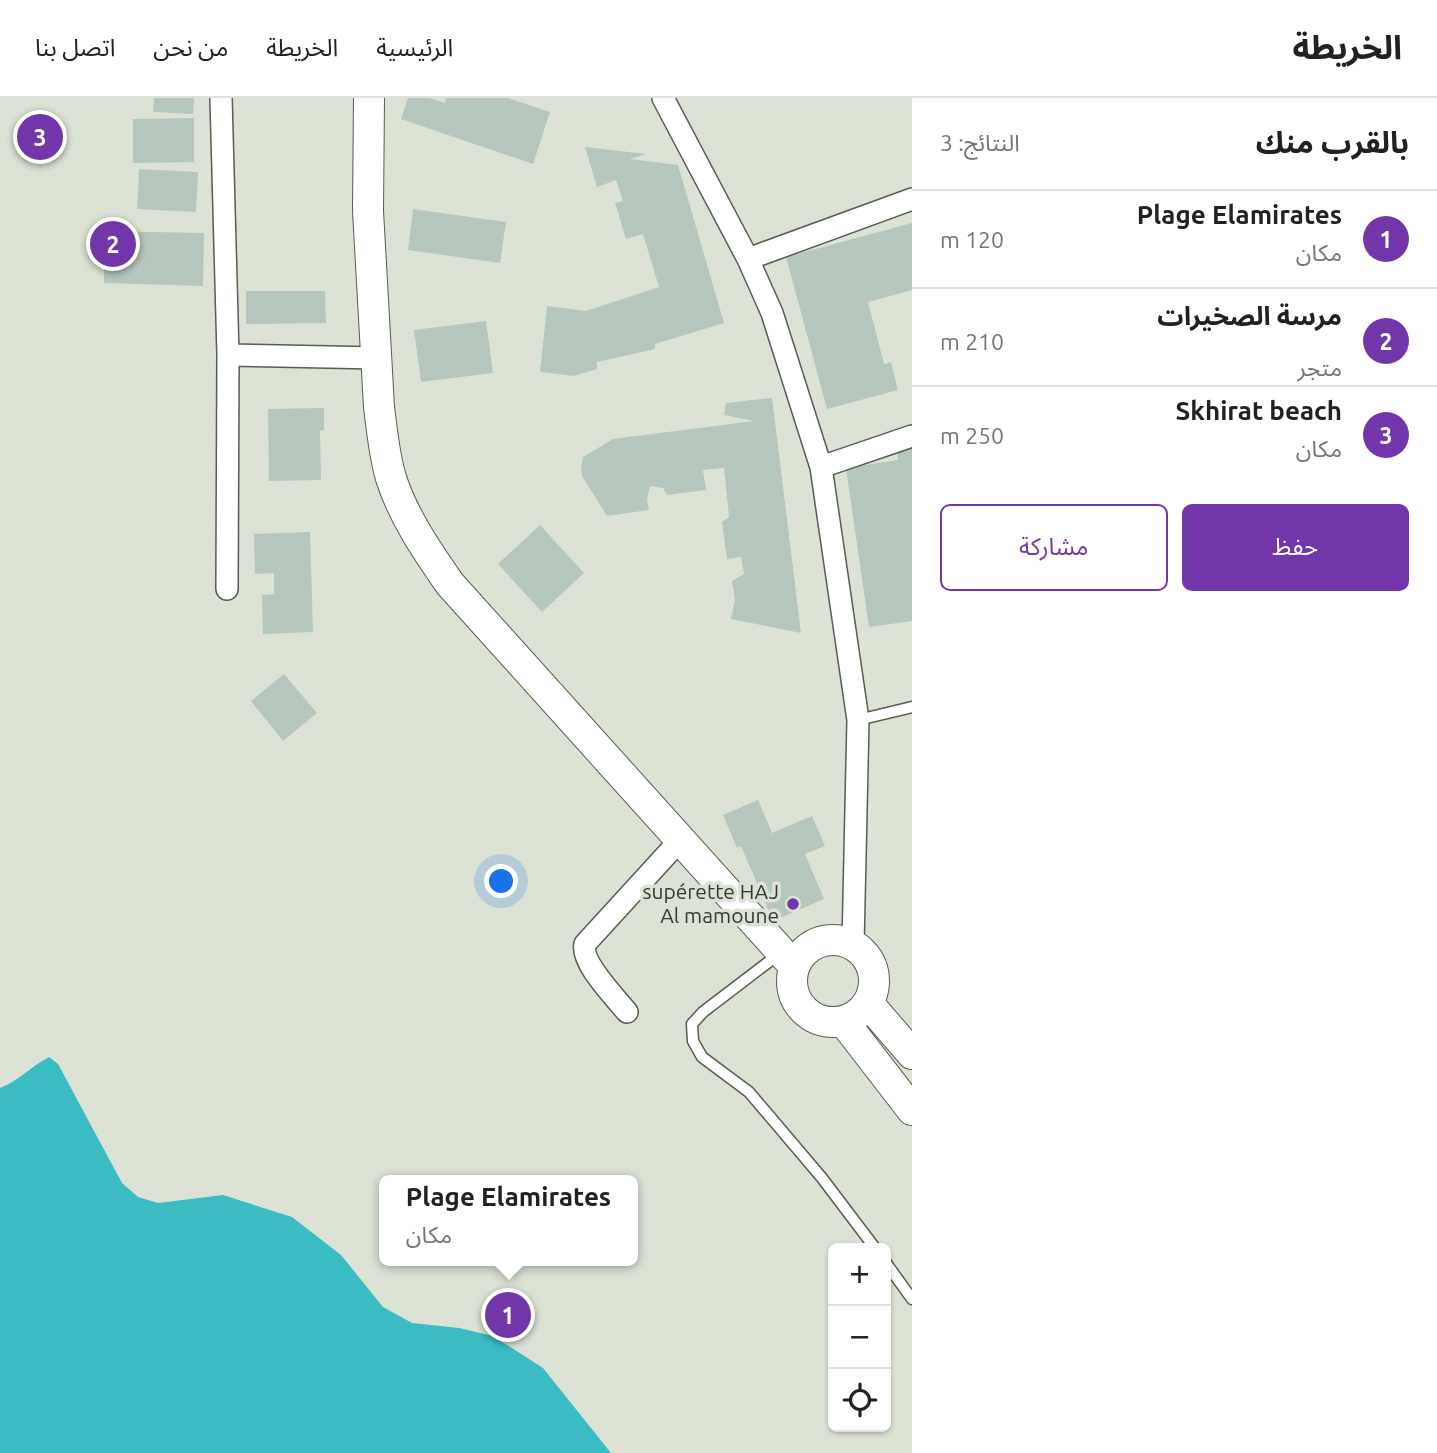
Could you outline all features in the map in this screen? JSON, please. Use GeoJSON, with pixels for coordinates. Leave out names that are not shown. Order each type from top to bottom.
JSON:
{"type":"FeatureCollection","features":[{"type":"Feature","properties":{"kind":"street"},"geometry":{"type":"LineString","coordinates":[[221,98],[228,355],[227,589]]}},
{"type":"Feature","properties":{"kind":"street"},"geometry":{"type":"LineString","coordinates":[[369,98],[368,211],[382,436],[391,477],[422,543],[450,584],[497,638],[788,959],[793,994],[799,1006],[810,1016],[822,1021],[844,1022],[868,1003],[873,991],[871,966],[864,954],[853,945],[839,940],[825,940],[788,959]]}},
{"type":"Feature","properties":{"kind":"street"},"geometry":{"type":"LineString","coordinates":[[663,98],[748,259],[772,313],[821,467],[858,720],[853,945]]}},
{"type":"Feature","properties":{"kind":"street"},"geometry":{"type":"LineString","coordinates":[[748,259],[912,199]]}},
{"type":"Feature","properties":{"kind":"street"},"geometry":{"type":"LineString","coordinates":[[228,355],[378,358]]}},
{"type":"Feature","properties":{"kind":"street"},"geometry":{"type":"LineString","coordinates":[[821,467],[912,436]]}},
{"type":"Feature","properties":{"kind":"street"},"geometry":{"type":"LineString","coordinates":[[627,1012],[586,961],[583,950],[585,944],[681,839]]}},
{"type":"Feature","properties":{"kind":"street"},"geometry":{"type":"LineString","coordinates":[[868,1003],[912,1054]]}},
{"type":"Feature","properties":{"kind":"street"},"geometry":{"type":"LineString","coordinates":[[844,1022],[912,1110]]}},
{"type":"Feature","properties":{"kind":"lane"},"geometry":{"type":"LineString","coordinates":[[858,720],[912,707]]}},
{"type":"Feature","properties":{"kind":"lane"},"geometry":{"type":"LineString","coordinates":[[788,959],[703,1012],[692,1024],[693,1041],[702,1057],[749,1093],[822,1178],[871,1243]]}},
{"type":"Feature","properties":{"kind":"lane"},"geometry":{"type":"LineString","coordinates":[[891,1270],[912,1299]]}},
{"type":"Feature","properties":{"kind":"water"},"geometry":{"type":"Polygon","coordinates":[[[49,1057],[58,1064],[122,1183],[138,1197],[158,1203],[223,1195],[292,1217],[341,1255],[383,1307],[412,1323],[459,1328],[493,1336],[543,1368],[611,1453],[0,1453],[0,1088],[49,1057]]]}},
{"type":"Feature","properties":{"kind":"building"},"geometry":{"type":"Polygon","coordinates":[[[154,98],[194,98],[193,114],[153,112],[154,98]]]}},
{"type":"Feature","properties":{"kind":"building"},"geometry":{"type":"Polygon","coordinates":[[[408,98],[429,98],[445,103],[446,98],[508,98],[550,112],[533,164],[401,119],[408,98]]]}},
{"type":"Feature","properties":{"kind":"building"},"geometry":{"type":"Polygon","coordinates":[[[194,118],[194,162],[133,163],[133,119],[194,118]]]}},
{"type":"Feature","properties":{"kind":"building"},"geometry":{"type":"Polygon","coordinates":[[[585,147],[646,154],[630,159],[678,165],[724,323],[655,344],[655,349],[597,362],[597,369],[574,376],[540,372],[547,306],[586,311],[659,287],[643,234],[626,239],[615,203],[623,201],[616,180],[597,187],[585,147]]]}},
{"type":"Feature","properties":{"kind":"building"},"geometry":{"type":"Polygon","coordinates":[[[139,169],[198,172],[196,212],[137,209],[139,169]]]}},
{"type":"Feature","properties":{"kind":"building"},"geometry":{"type":"Polygon","coordinates":[[[413,209],[506,222],[500,263],[408,250],[413,209]]]}},
{"type":"Feature","properties":{"kind":"building"},"geometry":{"type":"Polygon","coordinates":[[[912,223],[912,290],[868,302],[884,364],[891,362],[898,390],[827,409],[786,257],[912,223]]]}},
{"type":"Feature","properties":{"kind":"building"},"geometry":{"type":"Polygon","coordinates":[[[104,231],[204,233],[203,286],[104,283],[104,231]]]}},
{"type":"Feature","properties":{"kind":"building"},"geometry":{"type":"Polygon","coordinates":[[[246,291],[325,291],[326,323],[246,324],[246,291]]]}},
{"type":"Feature","properties":{"kind":"building"},"geometry":{"type":"Polygon","coordinates":[[[486,321],[493,373],[421,382],[414,330],[486,321]]]}},
{"type":"Feature","properties":{"kind":"building"},"geometry":{"type":"Polygon","coordinates":[[[772,398],[801,633],[731,619],[735,600],[732,581],[744,574],[741,557],[727,559],[722,522],[729,517],[724,468],[703,470],[706,490],[667,495],[663,488],[650,486],[647,499],[649,510],[607,516],[582,476],[581,468],[583,457],[613,439],[754,421],[724,415],[726,403],[772,398]]]}},
{"type":"Feature","properties":{"kind":"building"},"geometry":{"type":"Polygon","coordinates":[[[324,408],[324,430],[320,431],[321,480],[269,481],[268,409],[324,408]]]}},
{"type":"Feature","properties":{"kind":"building"},"geometry":{"type":"Polygon","coordinates":[[[912,448],[912,621],[869,627],[846,468],[898,460],[897,450],[912,448]]]}},
{"type":"Feature","properties":{"kind":"building"},"geometry":{"type":"Polygon","coordinates":[[[540,525],[584,573],[542,612],[498,564],[540,525]]]}},
{"type":"Feature","properties":{"kind":"building"},"geometry":{"type":"Polygon","coordinates":[[[310,532],[313,632],[263,634],[262,595],[274,594],[274,573],[255,574],[254,534],[310,532]]]}},
{"type":"Feature","properties":{"kind":"building"},"geometry":{"type":"Polygon","coordinates":[[[284,674],[317,713],[283,741],[251,701],[284,674]]]}},
{"type":"Feature","properties":{"kind":"building"},"geometry":{"type":"Polygon","coordinates":[[[758,800],[772,833],[812,816],[825,846],[805,854],[824,899],[773,921],[741,846],[737,848],[723,815],[758,800]]]}},
{"type":"Feature","properties":{"kind":"place","name":"Skhirat beach"},"geometry":{"type":"Point","coordinates":[40,137]}},
{"type":"Feature","properties":{"kind":"place","name":"مرسة الصخيرات"},"geometry":{"type":"Point","coordinates":[113,244]}},
{"type":"Feature","properties":{"kind":"place","name":"supérette HAJ Al mamoune"},"geometry":{"type":"Point","coordinates":[793,904]}},
{"type":"Feature","properties":{"kind":"place","name":"Plage Elamirates"},"geometry":{"type":"Point","coordinates":[508,1315]}}]}
